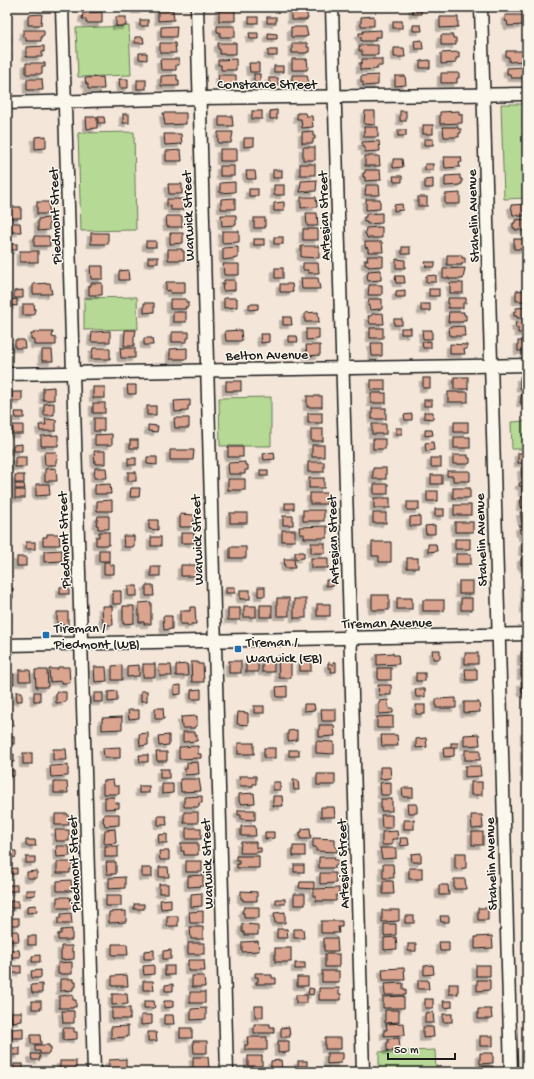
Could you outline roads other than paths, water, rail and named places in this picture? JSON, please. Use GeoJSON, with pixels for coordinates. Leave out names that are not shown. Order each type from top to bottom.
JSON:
{"type":"FeatureCollection","features":[{"type":"Feature","properties":{"kind":"street","name":"Piedmont Street"},"geometry":{"type":"LineString","coordinates":[[62,7],[94,1072]]}},
{"type":"Feature","properties":{"kind":"street","name":"Warwick Street"},"geometry":{"type":"LineString","coordinates":[[197,7],[206,370],[227,1072]]}},
{"type":"Feature","properties":{"kind":"street","name":"Artesian Street"},"geometry":{"type":"LineString","coordinates":[[332,7],[363,1072]]}},
{"type":"Feature","properties":{"kind":"street","name":"Stahelin Avenue"},"geometry":{"type":"LineString","coordinates":[[481,7],[511,1072]]}},
{"type":"Feature","properties":{"kind":"street","name":"Constance Street"},"geometry":{"type":"LineString","coordinates":[[7,103],[200,98],[527,94]]}},
{"type":"Feature","properties":{"kind":"street","name":"Belton Avenue"},"geometry":{"type":"LineString","coordinates":[[7,374],[527,365]]}},
{"type":"Feature","properties":{"kind":"street","name":"Tireman Avenue"},"geometry":{"type":"LineString","coordinates":[[7,645],[527,634]]}},
{"type":"Feature","properties":{"kind":"place","name":"Tireman / Piedmont (WB)"},"geometry":{"type":"Point","coordinates":[46,635]}},
{"type":"Feature","properties":{"kind":"place","name":"Tireman / Warwick (EB)"},"geometry":{"type":"Point","coordinates":[238,649]}}]}
